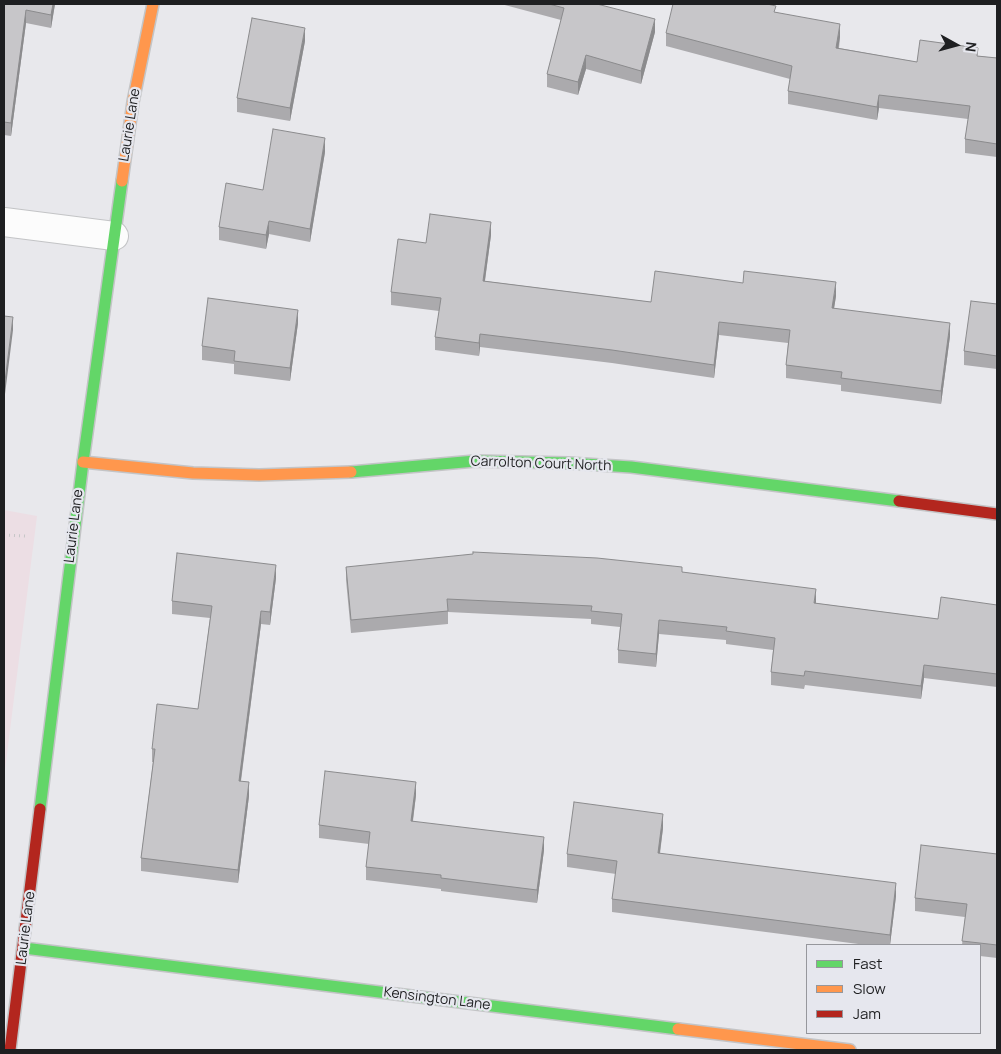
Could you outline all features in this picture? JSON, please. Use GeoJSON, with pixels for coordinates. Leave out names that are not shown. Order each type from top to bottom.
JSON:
{"type":"FeatureCollection","features":[{"type":"Feature","properties":{"kind":"street","name":"Laurie Lane"},"geometry":{"type":"LineString","coordinates":[[10,1050],[82,462],[133,102],[153,4]]}},
{"type":"Feature","properties":{"kind":"street"},"geometry":{"type":"LineString","coordinates":[[4,222],[114,236]]}},
{"type":"Feature","properties":{"kind":"street","name":"Carrolton Court North"},"geometry":{"type":"LineString","coordinates":[[82,462],[193,472],[259,475],[346,473],[475,461],[568,462],[631,467],[997,514]]}},
{"type":"Feature","properties":{"kind":"street","name":"Kensington Lane"},"geometry":{"type":"LineString","coordinates":[[24,948],[850,1050]]}},
{"type":"Feature","properties":{"kind":"path"},"geometry":{"type":"LineString","coordinates":[[4,535],[26,536]]}},
{"type":"Feature","properties":{"kind":"shaded area"},"geometry":{"type":"Polygon","coordinates":[[[4,510],[37,516],[4,778],[4,510]]]}},
{"type":"Feature","properties":{"kind":"building"},"geometry":{"type":"Polygon","coordinates":[[[4,4],[53,4],[51,15],[26,10],[11,123],[4,122],[4,4]]]}},
{"type":"Feature","properties":{"kind":"building"},"geometry":{"type":"Polygon","coordinates":[[[549,4],[597,4],[655,19],[641,71],[586,55],[578,82],[547,74],[564,8],[549,4]]]}},
{"type":"Feature","properties":{"kind":"building"},"geometry":{"type":"Polygon","coordinates":[[[673,4],[767,4],[776,6],[774,12],[840,24],[836,48],[917,62],[920,40],[978,48],[977,56],[997,58],[997,144],[965,139],[970,106],[879,95],[877,107],[788,91],[792,66],[666,33],[673,4]]]}},
{"type":"Feature","properties":{"kind":"building"},"geometry":{"type":"Polygon","coordinates":[[[252,18],[305,28],[290,108],[237,98],[252,18]]]}},
{"type":"Feature","properties":{"kind":"building"},"geometry":{"type":"Polygon","coordinates":[[[273,129],[325,138],[310,229],[269,221],[266,235],[219,227],[226,183],[263,190],[273,129]]]}},
{"type":"Feature","properties":{"kind":"building"},"geometry":{"type":"Polygon","coordinates":[[[430,214],[491,222],[483,281],[651,302],[655,271],[743,283],[744,271],[836,282],[832,308],[950,323],[941,391],[841,378],[842,372],[786,365],[790,330],[719,322],[714,365],[480,334],[479,343],[435,337],[441,298],[391,292],[398,239],[426,243],[430,214]]]}},
{"type":"Feature","properties":{"kind":"building"},"geometry":{"type":"Polygon","coordinates":[[[208,298],[298,310],[290,368],[234,361],[235,351],[202,346],[208,298]]]}},
{"type":"Feature","properties":{"kind":"building"},"geometry":{"type":"Polygon","coordinates":[[[971,301],[997,304],[997,356],[964,351],[971,301]]]}},
{"type":"Feature","properties":{"kind":"building"},"geometry":{"type":"Polygon","coordinates":[[[4,316],[13,317],[4,389],[4,316]]]}},
{"type":"Feature","properties":{"kind":"building"},"geometry":{"type":"Polygon","coordinates":[[[473,552],[597,558],[682,567],[682,572],[816,589],[814,603],[938,619],[941,597],[997,605],[997,674],[924,665],[921,686],[805,671],[804,676],[771,672],[775,638],[726,631],[727,627],[659,620],[656,654],[618,650],[622,614],[591,611],[592,606],[447,599],[448,611],[351,620],[346,567],[473,554],[473,552]]]}},
{"type":"Feature","properties":{"kind":"building"},"geometry":{"type":"Polygon","coordinates":[[[177,553],[276,565],[270,612],[261,611],[239,781],[249,782],[238,870],[141,858],[155,749],[152,749],[157,704],[198,709],[212,606],[172,601],[177,553]]]}},
{"type":"Feature","properties":{"kind":"building"},"geometry":{"type":"Polygon","coordinates":[[[325,771],[416,782],[411,821],[544,837],[537,890],[441,878],[441,875],[366,867],[370,832],[319,825],[325,771]]]}},
{"type":"Feature","properties":{"kind":"building"},"geometry":{"type":"Polygon","coordinates":[[[574,802],[663,814],[658,853],[896,883],[890,935],[612,899],[617,861],[567,854],[574,802]]]}},
{"type":"Feature","properties":{"kind":"building"},"geometry":{"type":"Polygon","coordinates":[[[921,845],[997,854],[997,945],[962,941],[967,904],[915,898],[921,845]]]}},
{"type":"Feature","properties":{"kind":"traffic: fast"},"geometry":{"type":"LineString","coordinates":[[40,809],[83,462],[122,181]]}},
{"type":"Feature","properties":{"kind":"traffic: fast"},"geometry":{"type":"LineString","coordinates":[[351,472],[475,461],[568,463],[631,467],[899,501]]}},
{"type":"Feature","properties":{"kind":"traffic: fast"},"geometry":{"type":"LineString","coordinates":[[24,948],[678,1029]]}},
{"type":"Feature","properties":{"kind":"traffic: slow"},"geometry":{"type":"LineString","coordinates":[[122,181],[133,102],[153,4]]}},
{"type":"Feature","properties":{"kind":"traffic: slow"},"geometry":{"type":"LineString","coordinates":[[83,462],[193,473],[259,475],[351,472]]}},
{"type":"Feature","properties":{"kind":"traffic: slow"},"geometry":{"type":"LineString","coordinates":[[678,1029],[850,1050]]}},
{"type":"Feature","properties":{"kind":"traffic: jam"},"geometry":{"type":"LineString","coordinates":[[899,501],[997,514]]}},
{"type":"Feature","properties":{"kind":"traffic: jam"},"geometry":{"type":"LineString","coordinates":[[10,1050],[40,809]]}}]}
